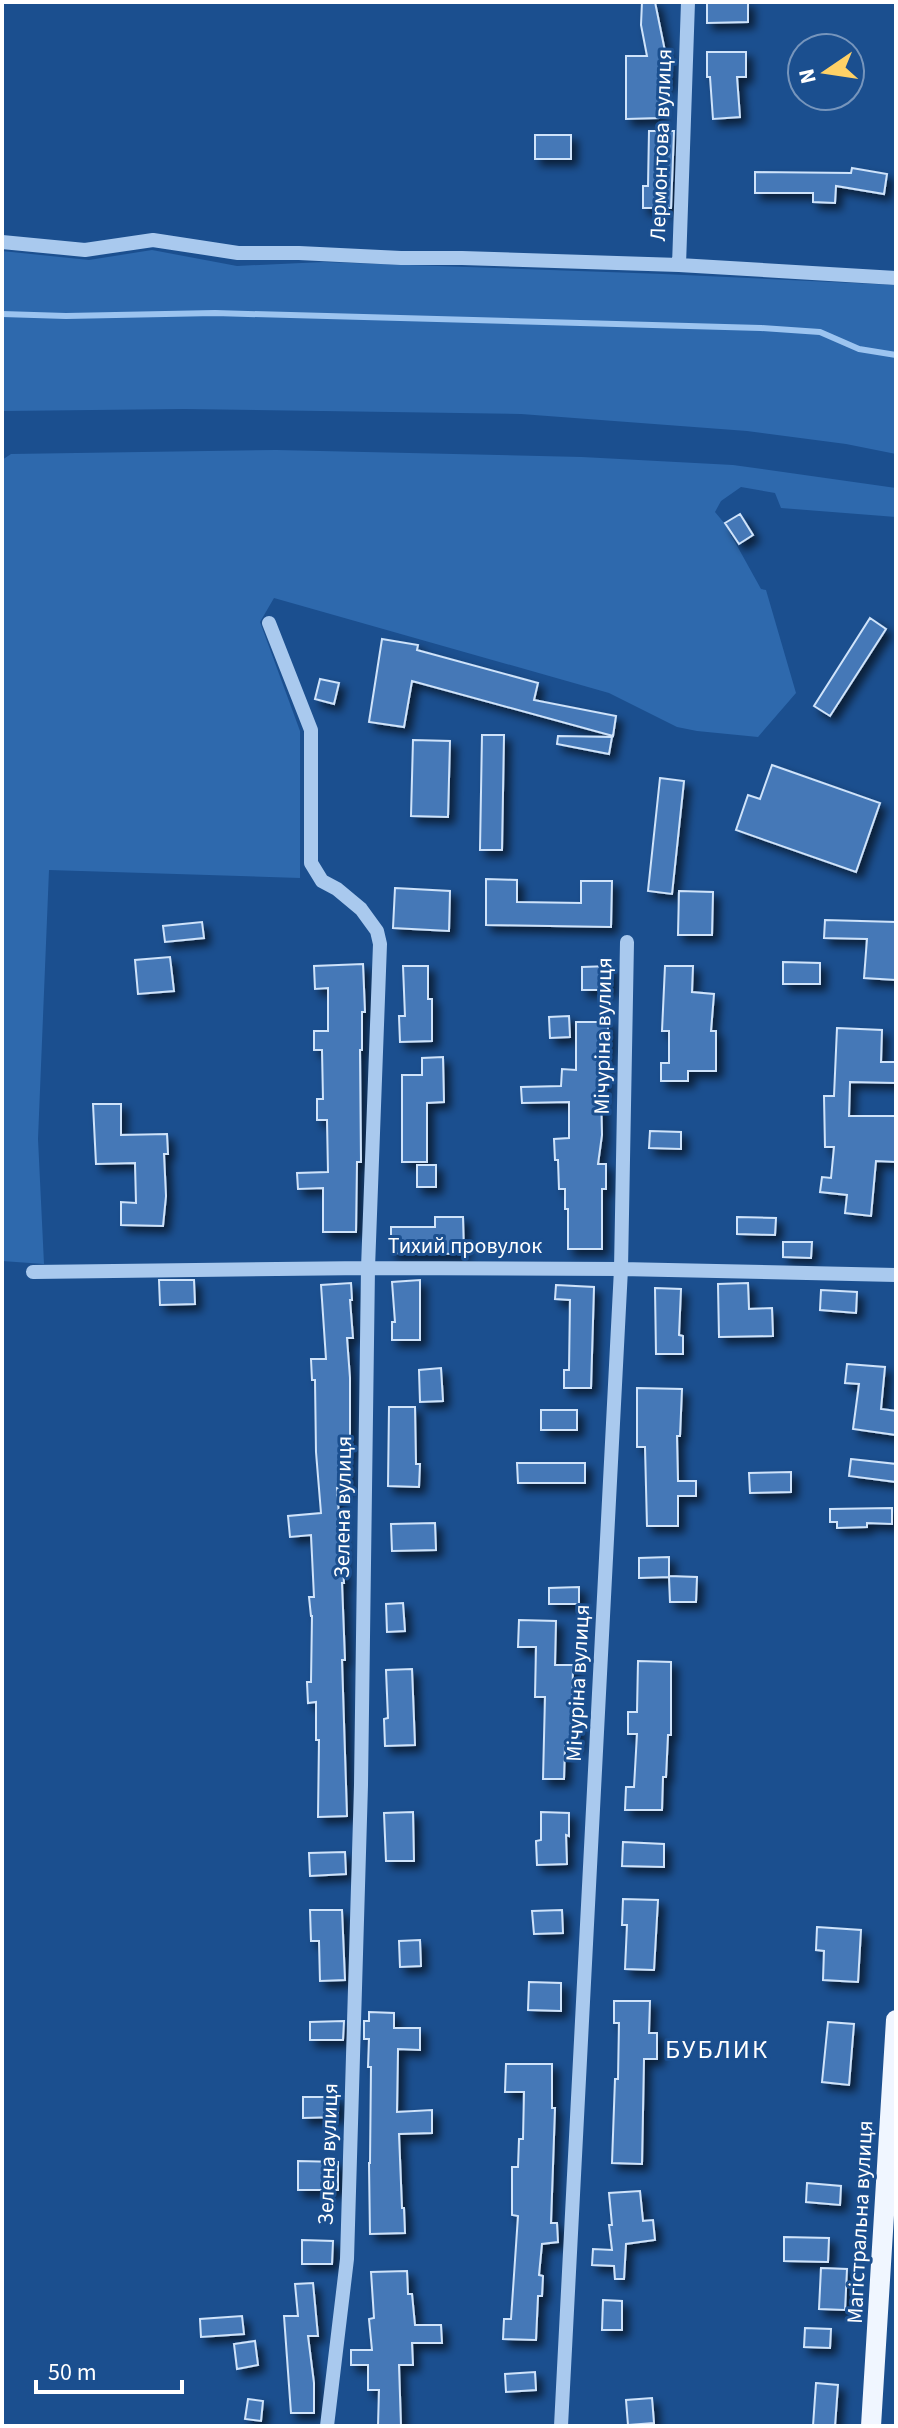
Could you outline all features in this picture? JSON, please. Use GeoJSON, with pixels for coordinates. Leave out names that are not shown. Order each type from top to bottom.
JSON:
{"type":"FeatureCollection","features":[{"type":"Feature","properties":{"kind":"main road","name":"Магістральна вулиця"},"geometry":{"type":"LineString","coordinates":[[871,2426],[896,2023]]}},
{"type":"Feature","properties":{"kind":"street","name":"Лермонтова вулиця"},"geometry":{"type":"LineString","coordinates":[[688,2],[679,265],[896,278]]}},
{"type":"Feature","properties":{"kind":"street"},"geometry":{"type":"LineString","coordinates":[[2,242],[85,250],[153,240],[238,253],[679,265]]}},
{"type":"Feature","properties":{"kind":"street","name":"Зелена вулиця"},"geometry":{"type":"LineString","coordinates":[[269,623],[311,730],[311,863],[322,881],[361,909],[377,931],[380,944],[368,1268],[361,1785],[347,2259],[327,2426]]}},
{"type":"Feature","properties":{"kind":"street","name":"Мічуріна вулиця"},"geometry":{"type":"LineString","coordinates":[[561,2426],[621,1269],[627,942]]}},
{"type":"Feature","properties":{"kind":"street","name":"Тихий провулок"},"geometry":{"type":"LineString","coordinates":[[33,1272],[368,1268],[896,1275]]}},
{"type":"Feature","properties":{"kind":"shaded area"},"geometry":{"type":"Polygon","coordinates":[[[152,250],[237,266],[323,262],[896,285],[896,454],[747,431],[521,414],[184,409],[2,411],[2,251],[89,260],[152,250]]]}},
{"type":"Feature","properties":{"kind":"shaded area"},"geometry":{"type":"Polygon","coordinates":[[[276,450],[582,457],[733,465],[896,488],[896,517],[781,508],[775,493],[741,487],[721,501],[715,512],[725,524],[761,589],[766,590],[796,693],[758,737],[677,727],[609,693],[274,598],[260,622],[300,731],[300,878],[49,870],[38,1139],[44,1264],[2,1261],[2,460],[11,454],[276,450]]]}},
{"type":"Feature","properties":{"kind":"building"},"geometry":{"type":"Polygon","coordinates":[[[642,2],[655,2],[668,56],[668,84],[659,84],[659,118],[626,119],[626,56],[647,56],[641,25],[642,2]]]}},
{"type":"Feature","properties":{"kind":"building"},"geometry":{"type":"Polygon","coordinates":[[[707,2],[748,2],[748,22],[707,23],[707,2]]]}},
{"type":"Feature","properties":{"kind":"building"},"geometry":{"type":"Polygon","coordinates":[[[707,52],[746,52],[746,77],[737,77],[740,117],[713,119],[707,52]]]}},
{"type":"Feature","properties":{"kind":"building"},"geometry":{"type":"Polygon","coordinates":[[[649,131],[674,131],[671,208],[643,208],[643,186],[648,186],[649,131]]]}},
{"type":"Feature","properties":{"kind":"building"},"geometry":{"type":"Polygon","coordinates":[[[535,135],[571,135],[571,159],[535,159],[535,135]]]}},
{"type":"Feature","properties":{"kind":"building"},"geometry":{"type":"Polygon","coordinates":[[[852,168],[887,174],[884,194],[836,186],[835,203],[813,202],[813,193],[755,193],[755,172],[851,173],[852,168]]]}},
{"type":"Feature","properties":{"kind":"building"},"geometry":{"type":"Polygon","coordinates":[[[740,514],[753,535],[739,544],[725,523],[740,514]]]}},
{"type":"Feature","properties":{"kind":"building"},"geometry":{"type":"Polygon","coordinates":[[[870,618],[886,629],[830,716],[814,706],[870,618]]]}},
{"type":"Feature","properties":{"kind":"building"},"geometry":{"type":"Polygon","coordinates":[[[382,639],[418,645],[417,650],[538,683],[534,700],[616,716],[613,736],[412,681],[404,727],[369,722],[382,639]]]}},
{"type":"Feature","properties":{"kind":"building"},"geometry":{"type":"Polygon","coordinates":[[[320,679],[339,683],[334,704],[315,699],[320,679]]]}},
{"type":"Feature","properties":{"kind":"building"},"geometry":{"type":"Polygon","coordinates":[[[482,735],[504,735],[502,850],[480,850],[482,735]]]}},
{"type":"Feature","properties":{"kind":"building"},"geometry":{"type":"Polygon","coordinates":[[[558,736],[612,737],[609,754],[557,744],[558,736]]]}},
{"type":"Feature","properties":{"kind":"building"},"geometry":{"type":"Polygon","coordinates":[[[413,740],[450,741],[448,817],[411,816],[413,740]]]}},
{"type":"Feature","properties":{"kind":"building"},"geometry":{"type":"Polygon","coordinates":[[[772,765],[880,803],[856,872],[736,830],[748,795],[760,799],[772,765]]]}},
{"type":"Feature","properties":{"kind":"building"},"geometry":{"type":"Polygon","coordinates":[[[660,778],[684,781],[672,894],[648,891],[660,778]]]}},
{"type":"Feature","properties":{"kind":"building"},"geometry":{"type":"Polygon","coordinates":[[[486,879],[517,880],[517,902],[581,903],[581,881],[612,881],[611,927],[486,925],[486,879]]]}},
{"type":"Feature","properties":{"kind":"building"},"geometry":{"type":"Polygon","coordinates":[[[395,888],[450,891],[449,931],[393,928],[395,888]]]}},
{"type":"Feature","properties":{"kind":"building"},"geometry":{"type":"Polygon","coordinates":[[[679,891],[713,892],[712,935],[678,935],[679,891]]]}},
{"type":"Feature","properties":{"kind":"building"},"geometry":{"type":"Polygon","coordinates":[[[825,920],[896,922],[896,980],[864,978],[867,939],[824,938],[825,920]]]}},
{"type":"Feature","properties":{"kind":"building"},"geometry":{"type":"Polygon","coordinates":[[[202,922],[204,938],[165,942],[163,926],[202,922]]]}},
{"type":"Feature","properties":{"kind":"building"},"geometry":{"type":"Polygon","coordinates":[[[170,957],[174,991],[138,994],[135,960],[170,957]]]}},
{"type":"Feature","properties":{"kind":"building"},"geometry":{"type":"Polygon","coordinates":[[[783,962],[820,963],[820,984],[783,984],[783,962]]]}},
{"type":"Feature","properties":{"kind":"building"},"geometry":{"type":"Polygon","coordinates":[[[363,964],[365,1012],[362,1012],[360,1050],[361,1162],[357,1162],[356,1232],[323,1232],[323,1188],[298,1189],[297,1173],[328,1172],[327,1120],[317,1120],[317,1099],[323,1099],[322,1050],[314,1050],[314,1031],[328,1031],[328,988],[315,989],[314,966],[363,964]]]}},
{"type":"Feature","properties":{"kind":"building"},"geometry":{"type":"Polygon","coordinates":[[[403,966],[428,966],[432,1041],[400,1042],[399,1016],[405,1016],[403,966]]]}},
{"type":"Feature","properties":{"kind":"building"},"geometry":{"type":"Polygon","coordinates":[[[610,966],[610,990],[582,990],[582,967],[610,966]]]}},
{"type":"Feature","properties":{"kind":"building"},"geometry":{"type":"Polygon","coordinates":[[[665,966],[693,966],[692,992],[714,994],[711,1031],[716,1031],[716,1071],[688,1071],[688,1081],[661,1081],[661,1063],[669,1063],[669,1031],[662,1031],[665,966]]]}},
{"type":"Feature","properties":{"kind":"building"},"geometry":{"type":"Polygon","coordinates":[[[569,1016],[570,1037],[550,1038],[549,1017],[569,1016]]]}},
{"type":"Feature","properties":{"kind":"building"},"geometry":{"type":"Polygon","coordinates":[[[576,1022],[608,1022],[598,1164],[606,1164],[606,1189],[602,1189],[602,1249],[568,1249],[568,1209],[565,1209],[565,1189],[559,1189],[554,1139],[569,1138],[569,1102],[522,1103],[521,1087],[561,1086],[562,1069],[576,1070],[576,1022]]]}},
{"type":"Feature","properties":{"kind":"building"},"geometry":{"type":"Polygon","coordinates":[[[837,1028],[882,1030],[881,1062],[896,1062],[896,1083],[850,1082],[849,1116],[896,1116],[896,1162],[876,1161],[871,1216],[845,1213],[847,1195],[820,1192],[822,1177],[831,1178],[834,1147],[825,1147],[824,1096],[834,1096],[837,1028]]]}},
{"type":"Feature","properties":{"kind":"building"},"geometry":{"type":"Polygon","coordinates":[[[443,1057],[444,1102],[427,1103],[427,1162],[402,1162],[402,1075],[422,1075],[422,1058],[443,1057]]]}},
{"type":"Feature","properties":{"kind":"building"},"geometry":{"type":"Polygon","coordinates":[[[93,1104],[121,1104],[121,1135],[167,1134],[163,1226],[121,1225],[121,1202],[136,1203],[135,1163],[96,1164],[93,1104]]]}},
{"type":"Feature","properties":{"kind":"building"},"geometry":{"type":"Polygon","coordinates":[[[650,1131],[681,1132],[681,1149],[649,1148],[650,1131]]]}},
{"type":"Feature","properties":{"kind":"building"},"geometry":{"type":"Polygon","coordinates":[[[417,1165],[436,1165],[436,1187],[417,1187],[417,1165]]]}},
{"type":"Feature","properties":{"kind":"building"},"geometry":{"type":"Polygon","coordinates":[[[435,1217],[463,1217],[464,1254],[391,1253],[391,1227],[435,1227],[435,1217]]]}},
{"type":"Feature","properties":{"kind":"building"},"geometry":{"type":"Polygon","coordinates":[[[737,1217],[776,1218],[775,1235],[737,1234],[737,1217]]]}},
{"type":"Feature","properties":{"kind":"building"},"geometry":{"type":"Polygon","coordinates":[[[783,1242],[812,1242],[811,1258],[783,1257],[783,1242]]]}},
{"type":"Feature","properties":{"kind":"building"},"geometry":{"type":"Polygon","coordinates":[[[159,1280],[194,1280],[195,1304],[160,1305],[159,1280]]]}},
{"type":"Feature","properties":{"kind":"building"},"geometry":{"type":"Polygon","coordinates":[[[420,1280],[420,1340],[392,1340],[392,1322],[395,1322],[392,1282],[420,1280]]]}},
{"type":"Feature","properties":{"kind":"building"},"geometry":{"type":"Polygon","coordinates":[[[351,1283],[353,1338],[347,1338],[350,1378],[349,1488],[337,1488],[344,1583],[345,1660],[342,1660],[347,1816],[318,1817],[316,1702],[308,1703],[307,1682],[311,1682],[312,1616],[309,1597],[314,1597],[311,1535],[290,1537],[288,1516],[321,1513],[315,1380],[312,1380],[311,1359],[326,1359],[321,1285],[351,1283]]]}},
{"type":"Feature","properties":{"kind":"building"},"geometry":{"type":"Polygon","coordinates":[[[748,1283],[749,1309],[772,1308],[773,1336],[719,1337],[718,1284],[748,1283]]]}},
{"type":"Feature","properties":{"kind":"building"},"geometry":{"type":"Polygon","coordinates":[[[556,1285],[594,1287],[591,1388],[564,1388],[564,1370],[569,1370],[570,1300],[555,1299],[556,1285]]]}},
{"type":"Feature","properties":{"kind":"building"},"geometry":{"type":"Polygon","coordinates":[[[655,1288],[681,1289],[679,1335],[683,1336],[683,1354],[656,1354],[655,1288]]]}},
{"type":"Feature","properties":{"kind":"building"},"geometry":{"type":"Polygon","coordinates":[[[821,1290],[857,1292],[856,1313],[820,1310],[821,1290]]]}},
{"type":"Feature","properties":{"kind":"building"},"geometry":{"type":"Polygon","coordinates":[[[847,1364],[885,1367],[881,1409],[896,1411],[896,1435],[853,1429],[859,1384],[845,1383],[847,1364]]]}},
{"type":"Feature","properties":{"kind":"building"},"geometry":{"type":"Polygon","coordinates":[[[441,1368],[443,1401],[420,1402],[419,1370],[441,1368]]]}},
{"type":"Feature","properties":{"kind":"building"},"geometry":{"type":"Polygon","coordinates":[[[637,1388],[682,1389],[680,1436],[677,1436],[678,1481],[696,1481],[696,1496],[678,1496],[678,1526],[647,1526],[645,1447],[637,1447],[637,1388]]]}},
{"type":"Feature","properties":{"kind":"building"},"geometry":{"type":"Polygon","coordinates":[[[389,1407],[415,1407],[419,1487],[388,1486],[389,1407]]]}},
{"type":"Feature","properties":{"kind":"building"},"geometry":{"type":"Polygon","coordinates":[[[541,1410],[577,1410],[577,1430],[541,1430],[541,1410]]]}},
{"type":"Feature","properties":{"kind":"building"},"geometry":{"type":"Polygon","coordinates":[[[851,1459],[896,1464],[896,1482],[849,1476],[851,1459]]]}},
{"type":"Feature","properties":{"kind":"building"},"geometry":{"type":"Polygon","coordinates":[[[517,1463],[585,1463],[585,1483],[518,1483],[517,1463]]]}},
{"type":"Feature","properties":{"kind":"building"},"geometry":{"type":"Polygon","coordinates":[[[791,1472],[791,1492],[750,1493],[749,1473],[791,1472]]]}},
{"type":"Feature","properties":{"kind":"building"},"geometry":{"type":"Polygon","coordinates":[[[892,1508],[892,1524],[867,1523],[867,1527],[837,1528],[837,1522],[830,1522],[830,1509],[892,1508]]]}},
{"type":"Feature","properties":{"kind":"building"},"geometry":{"type":"Polygon","coordinates":[[[435,1523],[436,1550],[392,1551],[391,1524],[435,1523]]]}},
{"type":"Feature","properties":{"kind":"building"},"geometry":{"type":"Polygon","coordinates":[[[669,1557],[669,1576],[697,1577],[696,1602],[670,1602],[669,1577],[639,1578],[639,1558],[669,1557]]]}},
{"type":"Feature","properties":{"kind":"building"},"geometry":{"type":"Polygon","coordinates":[[[579,1587],[579,1604],[549,1604],[549,1588],[579,1587]]]}},
{"type":"Feature","properties":{"kind":"building"},"geometry":{"type":"Polygon","coordinates":[[[403,1603],[405,1631],[387,1632],[386,1604],[403,1603]]]}},
{"type":"Feature","properties":{"kind":"building"},"geometry":{"type":"Polygon","coordinates":[[[519,1620],[556,1621],[555,1665],[573,1665],[572,1721],[578,1722],[577,1746],[565,1746],[564,1779],[543,1779],[545,1697],[535,1697],[536,1647],[518,1647],[519,1620]]]}},
{"type":"Feature","properties":{"kind":"building"},"geometry":{"type":"Polygon","coordinates":[[[638,1661],[671,1662],[671,1735],[668,1735],[662,1810],[625,1810],[626,1787],[634,1787],[637,1734],[628,1734],[628,1712],[637,1712],[638,1661]]]}},
{"type":"Feature","properties":{"kind":"building"},"geometry":{"type":"Polygon","coordinates":[[[412,1669],[415,1745],[385,1746],[384,1719],[388,1718],[386,1670],[412,1669]]]}},
{"type":"Feature","properties":{"kind":"building"},"geometry":{"type":"Polygon","coordinates":[[[413,1812],[414,1861],[386,1861],[384,1813],[413,1812]]]}},
{"type":"Feature","properties":{"kind":"building"},"geometry":{"type":"Polygon","coordinates":[[[541,1812],[569,1813],[567,1864],[537,1865],[536,1841],[541,1840],[541,1812]]]}},
{"type":"Feature","properties":{"kind":"building"},"geometry":{"type":"Polygon","coordinates":[[[623,1842],[664,1844],[664,1867],[622,1866],[623,1842]]]}},
{"type":"Feature","properties":{"kind":"building"},"geometry":{"type":"Polygon","coordinates":[[[345,1852],[346,1874],[310,1876],[309,1853],[345,1852]]]}},
{"type":"Feature","properties":{"kind":"building"},"geometry":{"type":"Polygon","coordinates":[[[623,1899],[658,1900],[654,1970],[625,1969],[627,1925],[622,1925],[623,1899]]]}},
{"type":"Feature","properties":{"kind":"building"},"geometry":{"type":"Polygon","coordinates":[[[310,1910],[342,1910],[345,1980],[320,1981],[319,1941],[311,1941],[310,1910]]]}},
{"type":"Feature","properties":{"kind":"building"},"geometry":{"type":"Polygon","coordinates":[[[562,1910],[563,1933],[534,1934],[532,1911],[562,1910]]]}},
{"type":"Feature","properties":{"kind":"building"},"geometry":{"type":"Polygon","coordinates":[[[817,1927],[861,1930],[858,1982],[823,1980],[824,1951],[816,1950],[817,1927]]]}},
{"type":"Feature","properties":{"kind":"building"},"geometry":{"type":"Polygon","coordinates":[[[420,1940],[421,1966],[400,1967],[399,1941],[420,1940]]]}},
{"type":"Feature","properties":{"kind":"building"},"geometry":{"type":"Polygon","coordinates":[[[529,1982],[561,1983],[561,2011],[528,2010],[529,1982]]]}},
{"type":"Feature","properties":{"kind":"building"},"geometry":{"type":"Polygon","coordinates":[[[614,2001],[650,2001],[649,2033],[657,2033],[657,2059],[644,2059],[642,2164],[612,2163],[619,2023],[614,2023],[614,2001]]]}},
{"type":"Feature","properties":{"kind":"building"},"geometry":{"type":"Polygon","coordinates":[[[369,2012],[394,2013],[394,2028],[420,2028],[420,2050],[398,2049],[397,2112],[432,2110],[432,2133],[399,2134],[405,2233],[370,2234],[371,2067],[368,2067],[369,2039],[364,2039],[364,2021],[369,2021],[369,2012]]]}},
{"type":"Feature","properties":{"kind":"building"},"geometry":{"type":"Polygon","coordinates":[[[344,2021],[343,2040],[310,2040],[310,2022],[344,2021]]]}},
{"type":"Feature","properties":{"kind":"building"},"geometry":{"type":"Polygon","coordinates":[[[828,2022],[854,2024],[849,2085],[822,2082],[828,2022]]]}},
{"type":"Feature","properties":{"kind":"building"},"geometry":{"type":"Polygon","coordinates":[[[506,2064],[552,2064],[552,2108],[555,2108],[551,2223],[557,2223],[558,2242],[542,2244],[539,2275],[543,2276],[542,2296],[538,2296],[536,2340],[503,2339],[504,2319],[511,2319],[518,2216],[512,2215],[512,2167],[518,2167],[519,2139],[523,2139],[524,2092],[505,2092],[506,2064]]]}},
{"type":"Feature","properties":{"kind":"building"},"geometry":{"type":"Polygon","coordinates":[[[303,2097],[338,2097],[338,2117],[303,2118],[303,2097]]]}},
{"type":"Feature","properties":{"kind":"building"},"geometry":{"type":"Polygon","coordinates":[[[298,2161],[338,2162],[338,2190],[298,2190],[298,2161]]]}},
{"type":"Feature","properties":{"kind":"building"},"geometry":{"type":"Polygon","coordinates":[[[807,2183],[841,2186],[840,2205],[806,2202],[807,2183]]]}},
{"type":"Feature","properties":{"kind":"building"},"geometry":{"type":"Polygon","coordinates":[[[640,2191],[643,2221],[653,2220],[655,2240],[626,2244],[624,2279],[615,2279],[614,2266],[592,2265],[593,2249],[612,2250],[609,2193],[640,2191]]]}},
{"type":"Feature","properties":{"kind":"building"},"geometry":{"type":"Polygon","coordinates":[[[784,2237],[829,2238],[828,2262],[784,2261],[784,2237]]]}},
{"type":"Feature","properties":{"kind":"building"},"geometry":{"type":"Polygon","coordinates":[[[302,2240],[333,2241],[332,2264],[302,2264],[302,2240]]]}},
{"type":"Feature","properties":{"kind":"building"},"geometry":{"type":"Polygon","coordinates":[[[821,2268],[847,2269],[845,2310],[819,2309],[821,2268]]]}},
{"type":"Feature","properties":{"kind":"building"},"geometry":{"type":"Polygon","coordinates":[[[407,2271],[415,2325],[441,2325],[442,2343],[412,2343],[413,2365],[399,2365],[401,2426],[378,2426],[379,2390],[368,2390],[368,2365],[351,2365],[351,2350],[372,2350],[369,2319],[374,2318],[371,2272],[407,2271]]]}},
{"type":"Feature","properties":{"kind":"building"},"geometry":{"type":"Polygon","coordinates":[[[313,2283],[318,2336],[308,2336],[314,2413],[291,2413],[284,2316],[298,2316],[295,2284],[313,2283]]]}},
{"type":"Feature","properties":{"kind":"building"},"geometry":{"type":"Polygon","coordinates":[[[603,2300],[622,2301],[622,2330],[602,2330],[603,2300]]]}},
{"type":"Feature","properties":{"kind":"building"},"geometry":{"type":"Polygon","coordinates":[[[242,2316],[244,2334],[201,2337],[200,2319],[242,2316]]]}},
{"type":"Feature","properties":{"kind":"building"},"geometry":{"type":"Polygon","coordinates":[[[805,2328],[831,2329],[830,2348],[804,2347],[805,2328]]]}},
{"type":"Feature","properties":{"kind":"building"},"geometry":{"type":"Polygon","coordinates":[[[255,2341],[258,2365],[237,2369],[234,2344],[255,2341]]]}},
{"type":"Feature","properties":{"kind":"building"},"geometry":{"type":"Polygon","coordinates":[[[535,2372],[536,2390],[506,2392],[505,2374],[535,2372]]]}},
{"type":"Feature","properties":{"kind":"building"},"geometry":{"type":"Polygon","coordinates":[[[816,2383],[838,2385],[835,2426],[813,2426],[816,2383]]]}},
{"type":"Feature","properties":{"kind":"building"},"geometry":{"type":"Polygon","coordinates":[[[652,2398],[654,2423],[628,2425],[626,2400],[652,2398]]]}},
{"type":"Feature","properties":{"kind":"building"},"geometry":{"type":"Polygon","coordinates":[[[248,2399],[263,2401],[261,2421],[245,2419],[248,2399]]]}},
{"type":"Feature","properties":{"kind":"waterway"},"geometry":{"type":"LineString","coordinates":[[2,314],[215,313],[761,328],[820,332],[859,349],[896,355]]}},
{"type":"Feature","properties":{"kind":"district","name":"БУБЛИК"},"geometry":{"type":"Point","coordinates":[717,2049]}}]}
